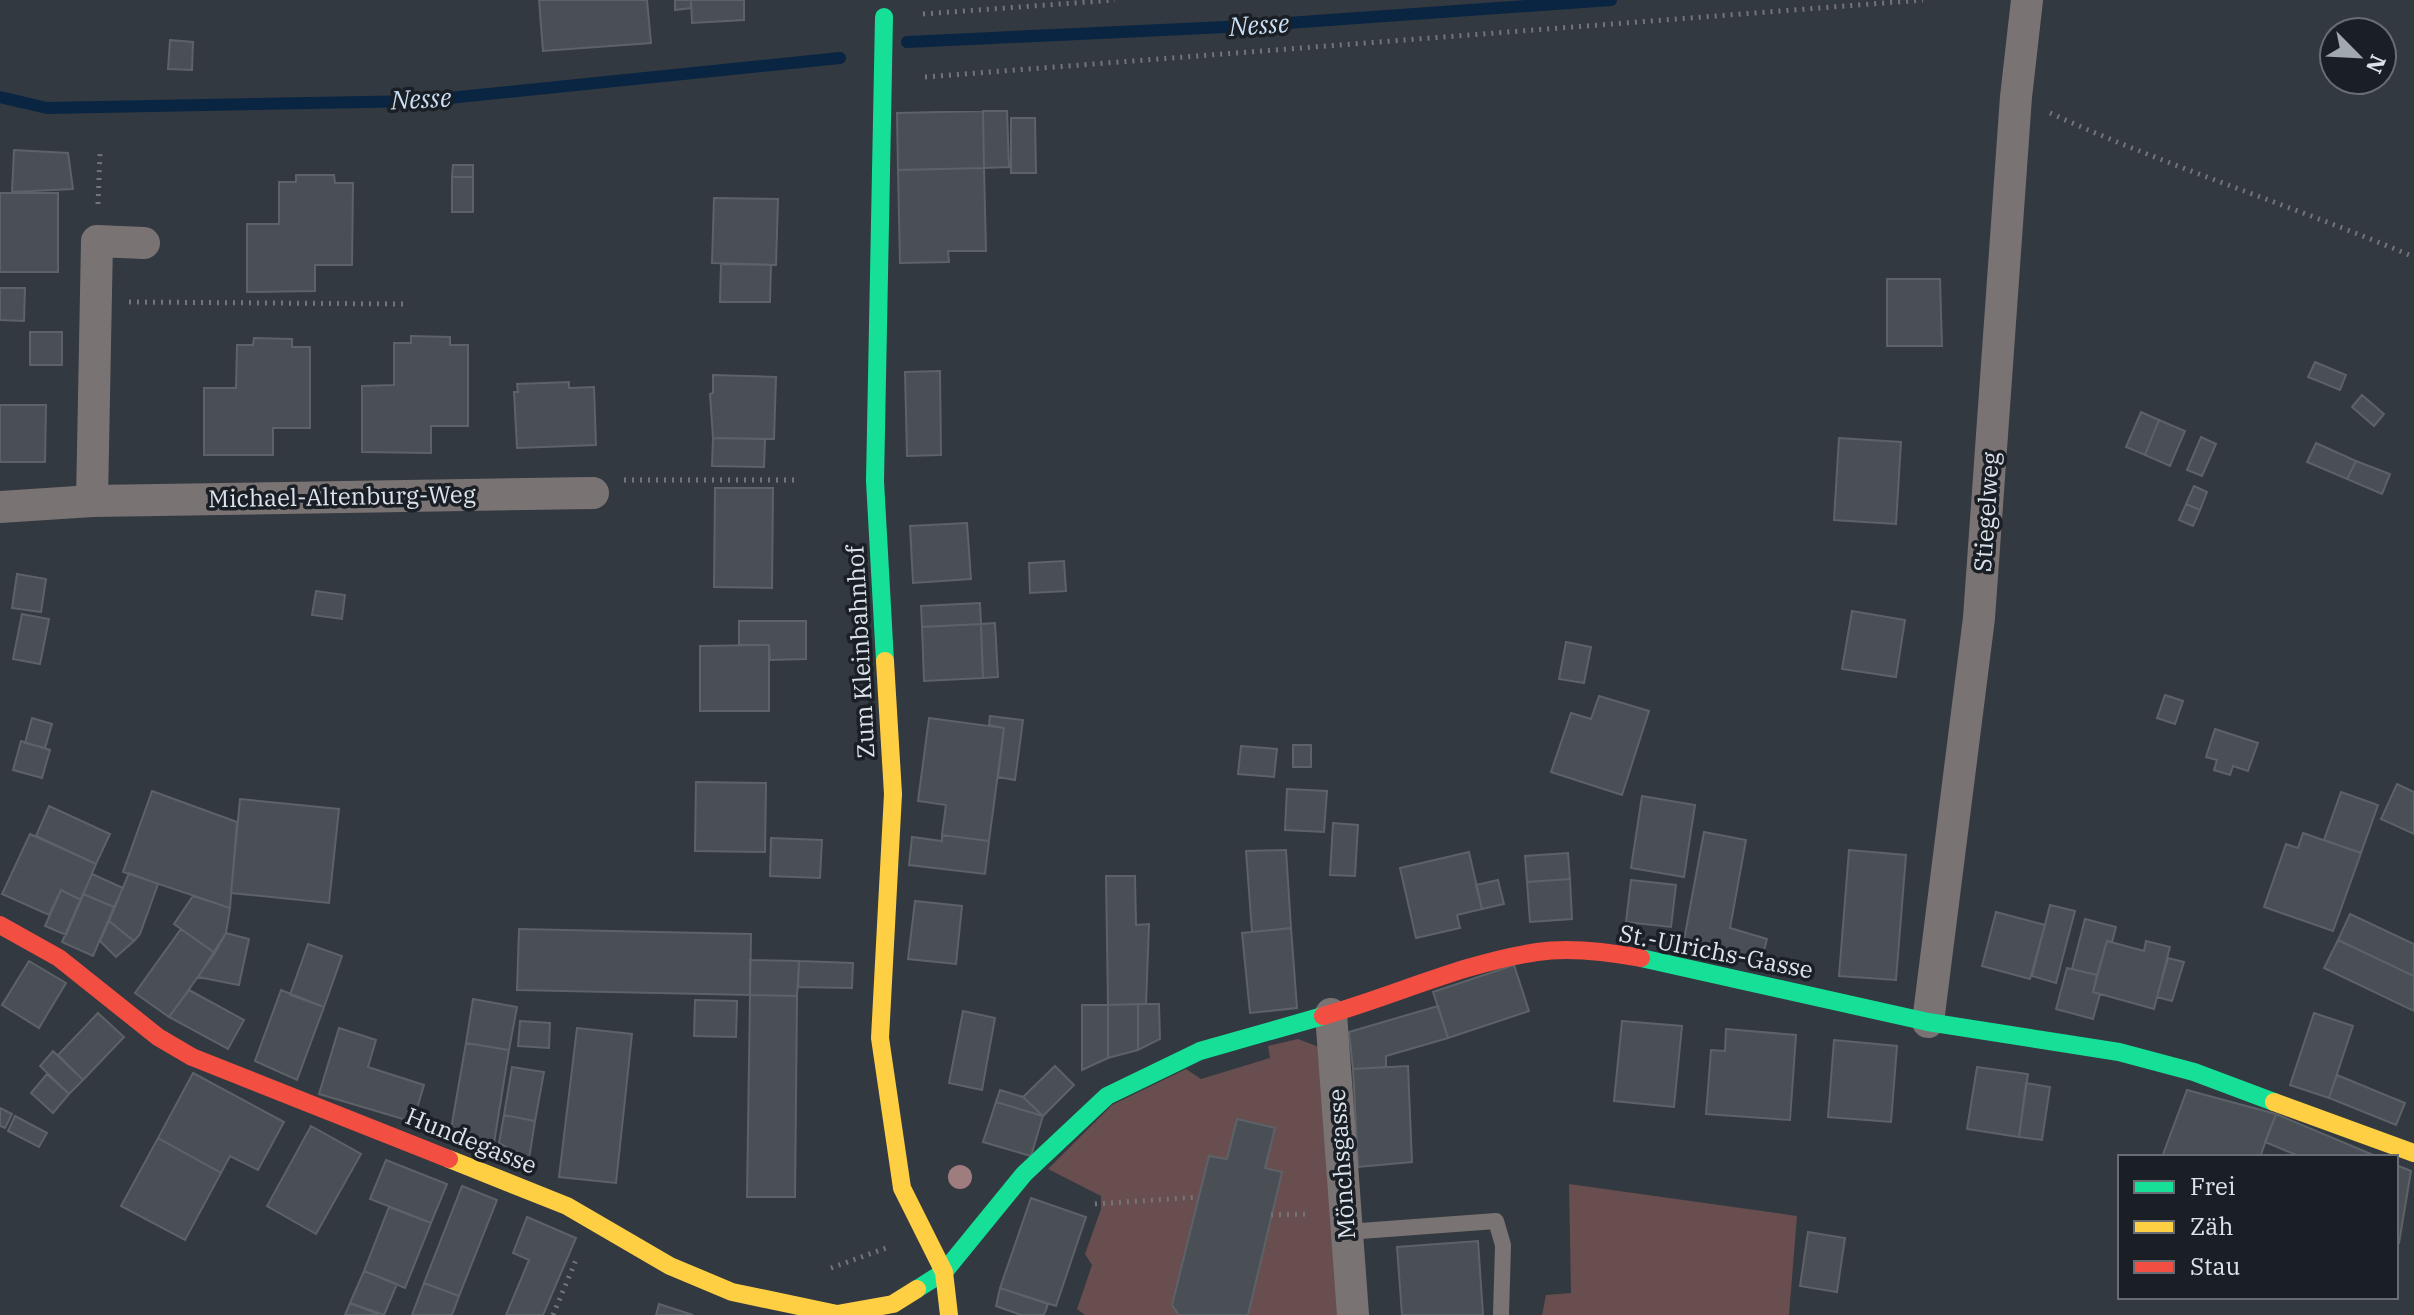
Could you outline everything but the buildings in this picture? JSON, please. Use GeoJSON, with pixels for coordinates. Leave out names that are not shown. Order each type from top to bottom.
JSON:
{"type":"FeatureCollection","features":[{"type":"Feature","properties":{"kind":"street","name":"Stiegelweg"},"geometry":{"type":"LineString","coordinates":[[1928,1022],[1979,618],[2016,97],[2027,0]]}},
{"type":"Feature","properties":{"kind":"street","name":"Zum Kleinbahnhof"},"geometry":{"type":"LineString","coordinates":[[884,17],[880,81],[875,481],[893,794],[880,1038],[902,1188],[944,1272]]}},
{"type":"Feature","properties":{"kind":"street"},"geometry":{"type":"LineString","coordinates":[[92,501],[97,241],[144,243]]}},
{"type":"Feature","properties":{"kind":"street","name":"Michael-Altenburg-Weg"},"geometry":{"type":"LineString","coordinates":[[0,507],[92,501],[593,493]]}},
{"type":"Feature","properties":{"kind":"street","name":"Hundegasse"},"geometry":{"type":"LineString","coordinates":[[0,925],[59,958],[158,1037],[192,1057],[553,1200],[670,1266],[732,1292],[837,1314],[893,1304],[944,1272]]}},
{"type":"Feature","properties":{"kind":"street","name":"St.-Ulrichs-Gasse"},"geometry":{"type":"LineString","coordinates":[[944,1272],[1024,1174],[1107,1096],[1200,1051],[1331,1014],[1495,960],[1540,951],[1612,953],[1928,1022],[2134,1056],[2194,1072],[2414,1153]]}},
{"type":"Feature","properties":{"kind":"street","name":"Mönchsgasse"},"geometry":{"type":"LineString","coordinates":[[1331,1014],[1353,1315]]}},
{"type":"Feature","properties":{"kind":"street"},"geometry":{"type":"LineString","coordinates":[[944,1272],[949,1315]]}},
{"type":"Feature","properties":{"kind":"lane"},"geometry":{"type":"LineString","coordinates":[[1347,1232],[1496,1221],[1503,1245],[1501,1315]]}},
{"type":"Feature","properties":{"kind":"path"},"geometry":{"type":"LineString","coordinates":[[884,17],[1115,0]]}},
{"type":"Feature","properties":{"kind":"path"},"geometry":{"type":"LineString","coordinates":[[880,81],[1923,0]]}},
{"type":"Feature","properties":{"kind":"path"},"geometry":{"type":"LineString","coordinates":[[2016,97],[2117,144],[2322,218],[2414,257]]}},
{"type":"Feature","properties":{"kind":"path"},"geometry":{"type":"LineString","coordinates":[[97,241],[100,154]]}},
{"type":"Feature","properties":{"kind":"path"},"geometry":{"type":"LineString","coordinates":[[96,302],[404,304]]}},
{"type":"Feature","properties":{"kind":"path"},"geometry":{"type":"LineString","coordinates":[[593,493],[601,480],[799,480]]}},
{"type":"Feature","properties":{"kind":"path"},"geometry":{"type":"LineString","coordinates":[[1095,1204],[1199,1197]]}},
{"type":"Feature","properties":{"kind":"path"},"geometry":{"type":"LineString","coordinates":[[553,1315],[592,1221]]}},
{"type":"Feature","properties":{"kind":"path"},"geometry":{"type":"LineString","coordinates":[[824,1270],[924,1234]]}},
{"type":"Feature","properties":{"kind":"shaded area"},"geometry":{"type":"Polygon","coordinates":[[[1298,1039],[1319,1047],[1345,1315],[1085,1315],[1077,1309],[1092,1265],[1085,1254],[1101,1209],[1101,1196],[1048,1169],[1112,1105],[1186,1069],[1201,1079],[1270,1058],[1268,1046],[1298,1039]]]}},
{"type":"Feature","properties":{"kind":"shaded area"},"geometry":{"type":"Polygon","coordinates":[[[1569,1184],[1797,1216],[1789,1315],[1542,1315],[1546,1295],[1571,1293],[1569,1184]]]}},
{"type":"Feature","properties":{"kind":"waterway","name":"Nesse"},"geometry":{"type":"LineString","coordinates":[[907,42],[1247,26],[1611,0]]}},
{"type":"Feature","properties":{"kind":"waterway","name":"Nesse"},"geometry":{"type":"LineString","coordinates":[[0,97],[47,108],[420,101],[840,58]]}},
{"type":"Feature","properties":{"kind":"traffic: fast"},"geometry":{"type":"LineString","coordinates":[[884,17],[875,481],[885,661]]}},
{"type":"Feature","properties":{"kind":"traffic: fast"},"geometry":{"type":"LineString","coordinates":[[1641,958],[1928,1022],[2119,1052],[2194,1072],[2274,1102]]}},
{"type":"Feature","properties":{"kind":"traffic: fast"},"geometry":{"type":"LineString","coordinates":[[917,1289],[944,1272],[1024,1174],[1107,1096],[1200,1051],[1323,1016]]}},
{"type":"Feature","properties":{"kind":"traffic: slow"},"geometry":{"type":"LineString","coordinates":[[885,661],[893,794],[880,1038],[902,1188],[944,1272],[949,1315]]}},
{"type":"Feature","properties":{"kind":"traffic: slow"},"geometry":{"type":"LineString","coordinates":[[2274,1102],[2414,1153]]}},
{"type":"Feature","properties":{"kind":"traffic: slow"},"geometry":{"type":"LineString","coordinates":[[449,1159],[567,1206],[670,1266],[732,1292],[837,1314],[893,1304],[917,1289]]}},
{"type":"Feature","properties":{"kind":"traffic: jam"},"geometry":{"type":"LineString","coordinates":[[0,925],[59,958],[158,1037],[192,1057],[449,1159]]}},
{"type":"Feature","properties":{"kind":"traffic: jam"},"geometry":{"type":"LineString","coordinates":[[1323,1016],[1509,957],[1563,950],[1641,958]]}}]}
